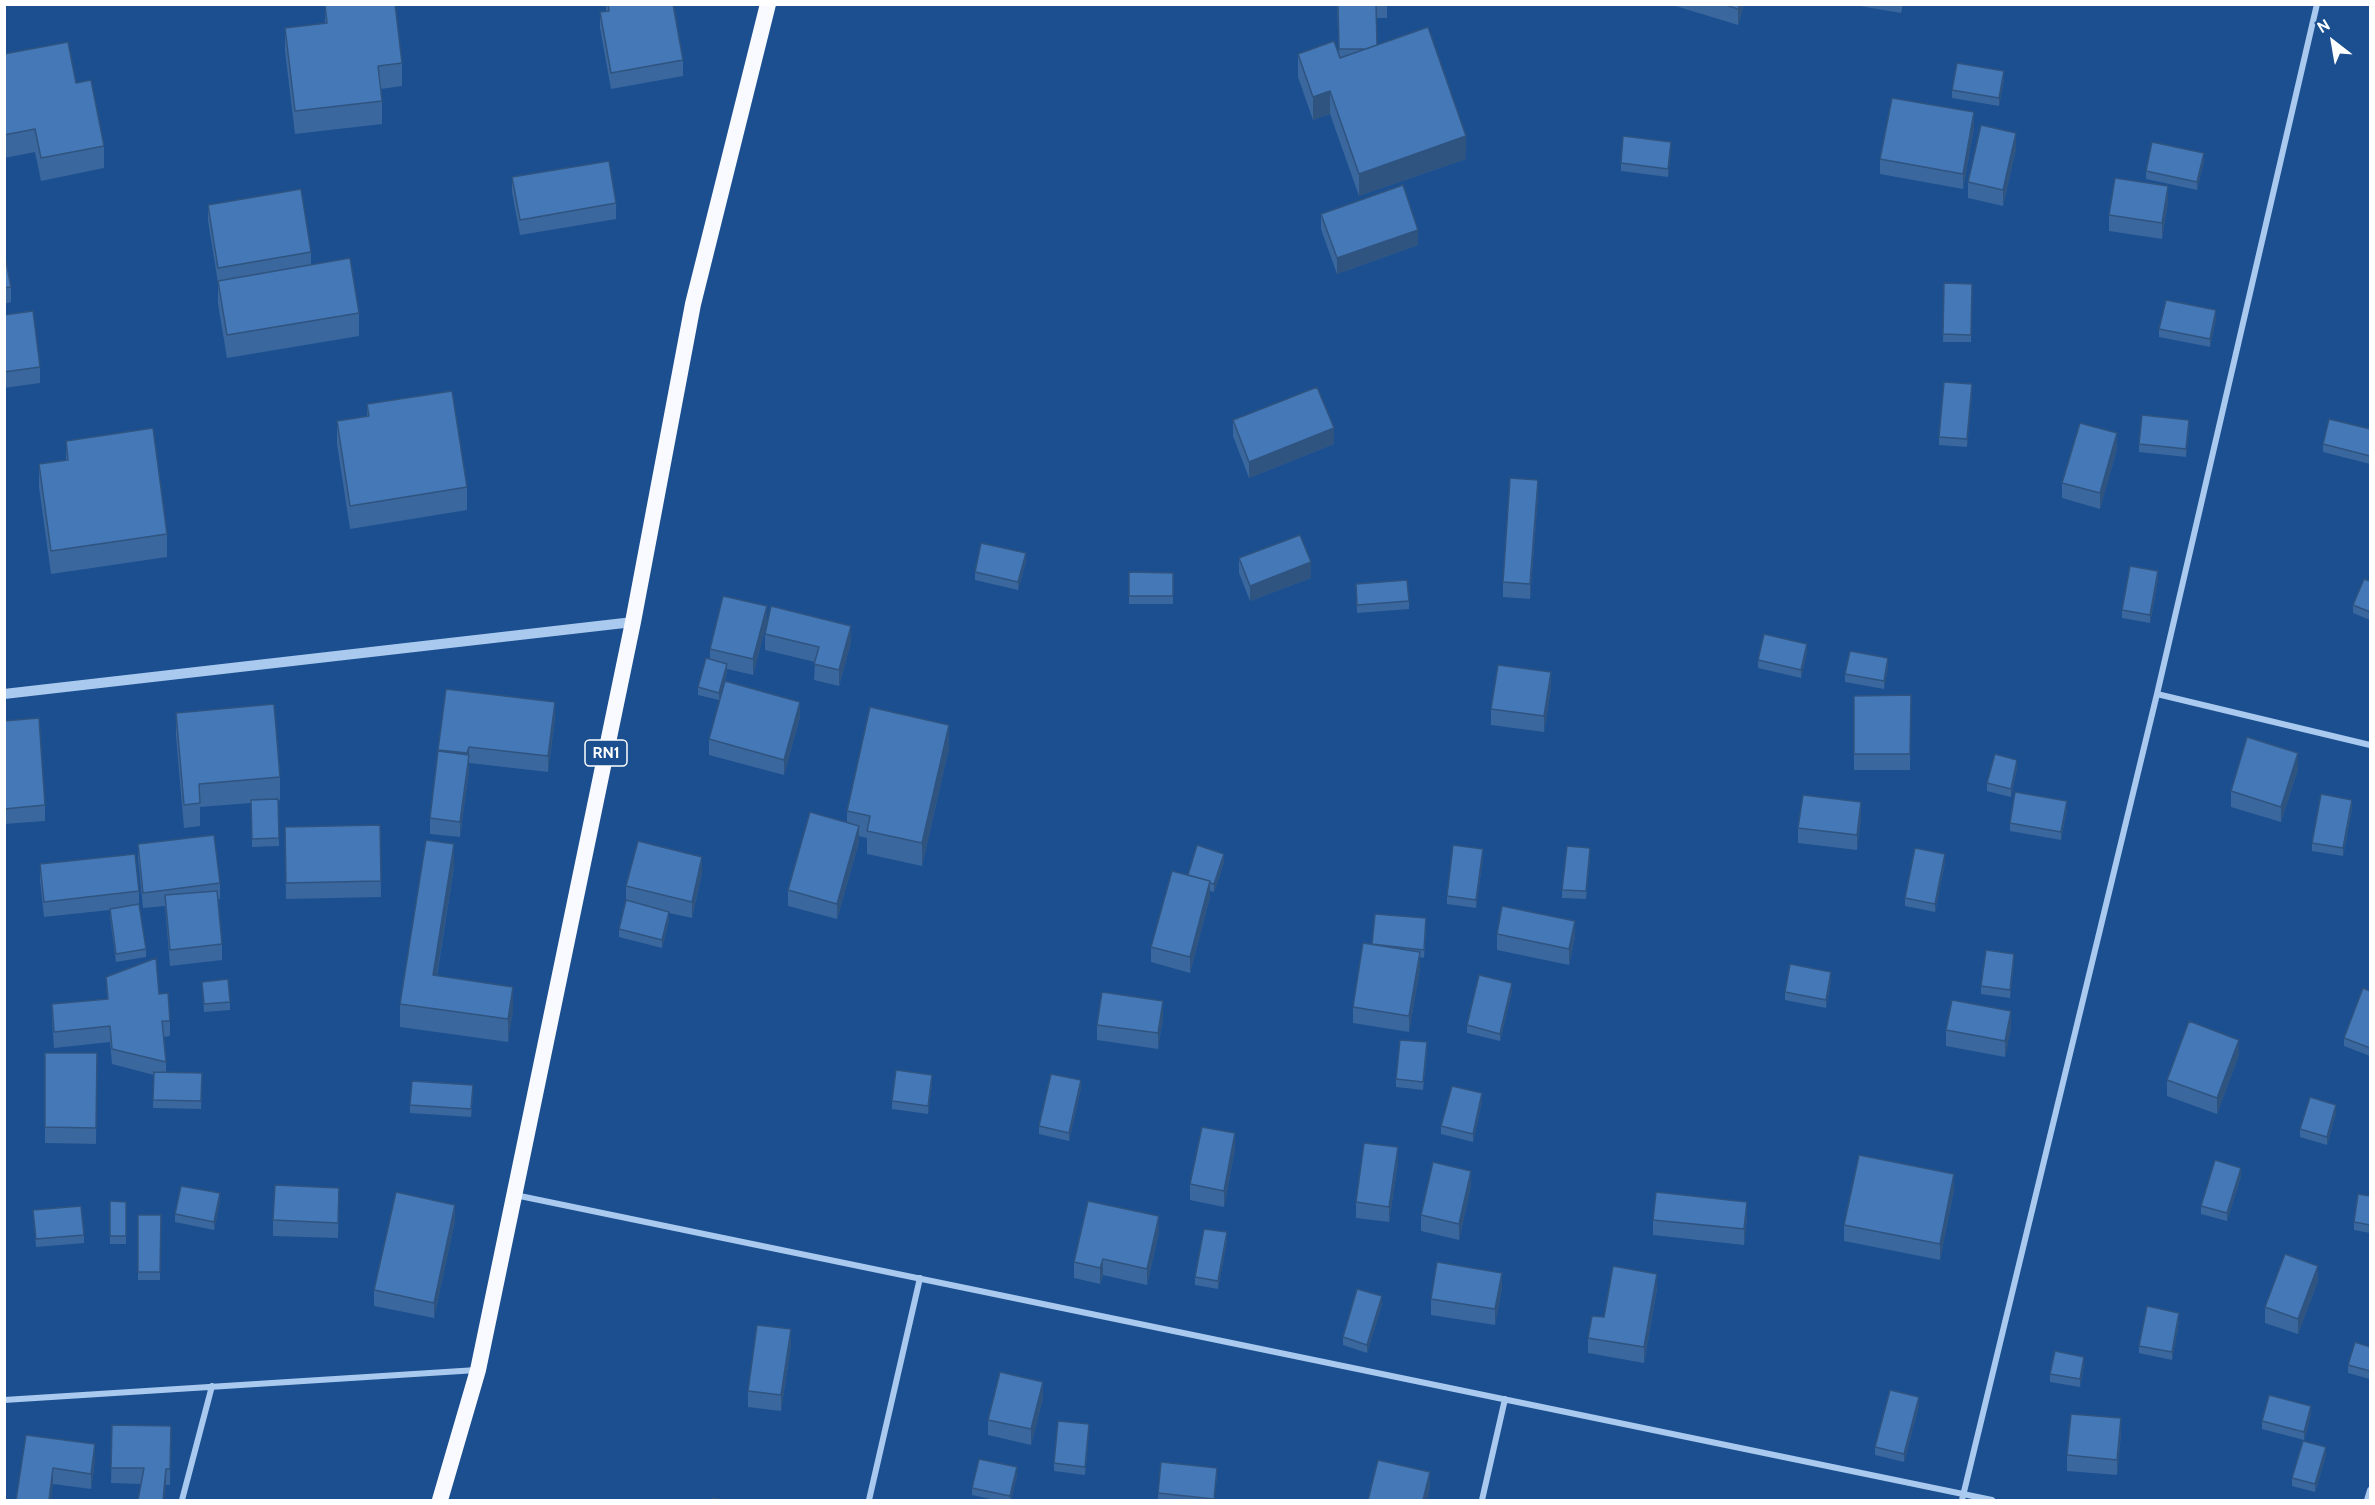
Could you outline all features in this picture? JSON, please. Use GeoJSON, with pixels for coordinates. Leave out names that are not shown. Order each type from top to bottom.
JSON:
{"type":"FeatureCollection","features":[{"type":"Feature","properties":{"kind":"highway","name":"RN1"},"geometry":{"type":"LineString","coordinates":[[440,1500],[478,1370],[633,622],[693,304],[768,4]]}},
{"type":"Feature","properties":{"kind":"street"},"geometry":{"type":"LineString","coordinates":[[1963,1497],[2157,694],[2317,4]]}},
{"type":"Feature","properties":{"kind":"street"},"geometry":{"type":"LineString","coordinates":[[4,694],[633,622]]}},
{"type":"Feature","properties":{"kind":"street"},"geometry":{"type":"LineString","coordinates":[[2157,694],[2370,745]]}},
{"type":"Feature","properties":{"kind":"street"},"geometry":{"type":"LineString","coordinates":[[515,1195],[1505,1399],[1963,1497],[1992,1500]]}},
{"type":"Feature","properties":{"kind":"street"},"geometry":{"type":"LineString","coordinates":[[869,1500],[920,1278]]}},
{"type":"Feature","properties":{"kind":"street"},"geometry":{"type":"LineString","coordinates":[[4,1400],[478,1370]]}},
{"type":"Feature","properties":{"kind":"street"},"geometry":{"type":"LineString","coordinates":[[182,1500],[212,1386]]}},
{"type":"Feature","properties":{"kind":"street"},"geometry":{"type":"LineString","coordinates":[[1482,1500],[1505,1399]]}},
{"type":"Feature","properties":{"kind":"street"},"geometry":{"type":"LineString","coordinates":[[2367,1500],[2370,1490]]}},
{"type":"Feature","properties":{"kind":"building"},"geometry":{"type":"Polygon","coordinates":[[[325,4],[395,4],[402,63],[378,66],[382,101],[295,111],[285,28],[327,23],[325,4]]]}},
{"type":"Feature","properties":{"kind":"building"},"geometry":{"type":"Polygon","coordinates":[[[608,4],[673,4],[683,60],[611,73],[600,12],[609,11],[608,4]]]}},
{"type":"Feature","properties":{"kind":"building"},"geometry":{"type":"Polygon","coordinates":[[[1338,4],[1376,4],[1377,45],[1366,49],[1339,49],[1338,4]]]}},
{"type":"Feature","properties":{"kind":"building"},"geometry":{"type":"Polygon","coordinates":[[[1723,4],[1740,4],[1738,9],[1723,4]]]}},
{"type":"Feature","properties":{"kind":"building"},"geometry":{"type":"Polygon","coordinates":[[[1428,27],[1466,136],[1359,174],[1330,91],[1313,97],[1298,54],[1334,41],[1340,58],[1428,27]]]}},
{"type":"Feature","properties":{"kind":"building"},"geometry":{"type":"Polygon","coordinates":[[[68,42],[76,83],[91,80],[104,146],[41,158],[35,129],[4,135],[4,54],[68,42]]]}},
{"type":"Feature","properties":{"kind":"building"},"geometry":{"type":"Polygon","coordinates":[[[1957,63],[2004,71],[1999,98],[1952,90],[1957,63]]]}},
{"type":"Feature","properties":{"kind":"building"},"geometry":{"type":"Polygon","coordinates":[[[1892,98],[1974,112],[1963,174],[1880,159],[1892,98]]]}},
{"type":"Feature","properties":{"kind":"building"},"geometry":{"type":"Polygon","coordinates":[[[1981,125],[2016,133],[2003,190],[1968,182],[1981,125]]]}},
{"type":"Feature","properties":{"kind":"building"},"geometry":{"type":"Polygon","coordinates":[[[1623,136],[1671,142],[1668,169],[1621,163],[1623,136]]]}},
{"type":"Feature","properties":{"kind":"building"},"geometry":{"type":"Polygon","coordinates":[[[2152,142],[2204,153],[2197,182],[2146,171],[2152,142]]]}},
{"type":"Feature","properties":{"kind":"building"},"geometry":{"type":"Polygon","coordinates":[[[609,161],[616,203],[520,220],[512,177],[609,161]]]}},
{"type":"Feature","properties":{"kind":"building"},"geometry":{"type":"Polygon","coordinates":[[[2115,178],[2168,186],[2162,223],[2109,215],[2115,178]]]}},
{"type":"Feature","properties":{"kind":"building"},"geometry":{"type":"Polygon","coordinates":[[[1403,185],[1418,230],[1337,258],[1321,214],[1403,185]]]}},
{"type":"Feature","properties":{"kind":"building"},"geometry":{"type":"Polygon","coordinates":[[[301,189],[311,252],[218,268],[208,205],[301,189]]]}},
{"type":"Feature","properties":{"kind":"building"},"geometry":{"type":"Polygon","coordinates":[[[4,252],[11,287],[4,288],[4,252]]]}},
{"type":"Feature","properties":{"kind":"building"},"geometry":{"type":"Polygon","coordinates":[[[350,258],[359,313],[227,335],[218,281],[350,258]]]}},
{"type":"Feature","properties":{"kind":"building"},"geometry":{"type":"Polygon","coordinates":[[[1944,283],[1972,284],[1971,335],[1943,334],[1944,283]]]}},
{"type":"Feature","properties":{"kind":"building"},"geometry":{"type":"Polygon","coordinates":[[[2166,300],[2216,310],[2210,339],[2159,329],[2166,300]]]}},
{"type":"Feature","properties":{"kind":"building"},"geometry":{"type":"Polygon","coordinates":[[[33,311],[40,367],[4,372],[4,315],[33,311]]]}},
{"type":"Feature","properties":{"kind":"building"},"geometry":{"type":"Polygon","coordinates":[[[1944,382],[1972,384],[1967,439],[1939,437],[1944,382]]]}},
{"type":"Feature","properties":{"kind":"building"},"geometry":{"type":"Polygon","coordinates":[[[1317,387],[1334,428],[1249,462],[1233,420],[1317,387]]]}},
{"type":"Feature","properties":{"kind":"building"},"geometry":{"type":"Polygon","coordinates":[[[452,391],[467,487],[350,506],[337,421],[369,416],[367,404],[452,391]]]}},
{"type":"Feature","properties":{"kind":"building"},"geometry":{"type":"Polygon","coordinates":[[[2142,415],[2189,420],[2186,449],[2139,444],[2142,415]]]}},
{"type":"Feature","properties":{"kind":"building"},"geometry":{"type":"Polygon","coordinates":[[[2329,419],[2370,429],[2370,456],[2323,444],[2329,419]]]}},
{"type":"Feature","properties":{"kind":"building"},"geometry":{"type":"Polygon","coordinates":[[[2080,423],[2117,433],[2100,493],[2062,483],[2080,423]]]}},
{"type":"Feature","properties":{"kind":"building"},"geometry":{"type":"Polygon","coordinates":[[[153,428],[167,534],[51,551],[39,464],[68,460],[66,441],[153,428]]]}},
{"type":"Feature","properties":{"kind":"building"},"geometry":{"type":"Polygon","coordinates":[[[1510,478],[1538,480],[1530,584],[1503,582],[1510,478]]]}},
{"type":"Feature","properties":{"kind":"building"},"geometry":{"type":"Polygon","coordinates":[[[1300,535],[1311,562],[1250,586],[1239,558],[1300,535]]]}},
{"type":"Feature","properties":{"kind":"building"},"geometry":{"type":"Polygon","coordinates":[[[981,543],[1026,553],[1018,582],[975,572],[981,543]]]}},
{"type":"Feature","properties":{"kind":"building"},"geometry":{"type":"Polygon","coordinates":[[[2130,566],[2158,571],[2150,615],[2122,610],[2130,566]]]}},
{"type":"Feature","properties":{"kind":"building"},"geometry":{"type":"Polygon","coordinates":[[[1129,572],[1173,573],[1173,596],[1129,596],[1129,572]]]}},
{"type":"Feature","properties":{"kind":"building"},"geometry":{"type":"Polygon","coordinates":[[[2364,579],[2370,581],[2370,612],[2353,605],[2364,579]]]}},
{"type":"Feature","properties":{"kind":"building"},"geometry":{"type":"Polygon","coordinates":[[[1407,580],[1409,601],[1357,605],[1356,584],[1407,580]]]}},
{"type":"Feature","properties":{"kind":"building"},"geometry":{"type":"Polygon","coordinates":[[[723,596],[767,606],[753,659],[710,649],[723,596]]]}},
{"type":"Feature","properties":{"kind":"building"},"geometry":{"type":"Polygon","coordinates":[[[771,606],[851,626],[839,670],[814,664],[819,647],[765,634],[771,606]]]}},
{"type":"Feature","properties":{"kind":"building"},"geometry":{"type":"Polygon","coordinates":[[[1764,634],[1807,644],[1801,670],[1758,660],[1764,634]]]}},
{"type":"Feature","properties":{"kind":"building"},"geometry":{"type":"Polygon","coordinates":[[[1850,651],[1888,658],[1884,681],[1845,674],[1850,651]]]}},
{"type":"Feature","properties":{"kind":"building"},"geometry":{"type":"Polygon","coordinates":[[[706,658],[727,664],[719,693],[698,687],[706,658]]]}},
{"type":"Feature","properties":{"kind":"building"},"geometry":{"type":"Polygon","coordinates":[[[1498,665],[1551,672],[1544,716],[1491,709],[1498,665]]]}},
{"type":"Feature","properties":{"kind":"building"},"geometry":{"type":"Polygon","coordinates":[[[725,681],[800,702],[784,760],[709,739],[725,681]]]}},
{"type":"Feature","properties":{"kind":"building"},"geometry":{"type":"Polygon","coordinates":[[[446,689],[555,702],[548,756],[469,747],[467,753],[438,750],[446,689]]]}},
{"type":"Feature","properties":{"kind":"building"},"geometry":{"type":"Polygon","coordinates":[[[1911,695],[1910,754],[1854,754],[1854,696],[1911,695]]]}},
{"type":"Feature","properties":{"kind":"building"},"geometry":{"type":"Polygon","coordinates":[[[274,704],[280,777],[199,784],[200,803],[184,805],[176,713],[274,704]]]}},
{"type":"Feature","properties":{"kind":"building"},"geometry":{"type":"Polygon","coordinates":[[[870,707],[949,725],[922,843],[867,831],[870,816],[847,811],[870,707]]]}},
{"type":"Feature","properties":{"kind":"building"},"geometry":{"type":"Polygon","coordinates":[[[39,718],[45,805],[4,809],[4,721],[39,718]]]}},
{"type":"Feature","properties":{"kind":"building"},"geometry":{"type":"Polygon","coordinates":[[[2247,737],[2298,753],[2281,807],[2231,791],[2247,737]]]}},
{"type":"Feature","properties":{"kind":"building"},"geometry":{"type":"Polygon","coordinates":[[[438,751],[469,755],[460,822],[430,818],[438,751]]]}},
{"type":"Feature","properties":{"kind":"building"},"geometry":{"type":"Polygon","coordinates":[[[1995,754],[2017,760],[2011,789],[1987,783],[1995,754]]]}},
{"type":"Feature","properties":{"kind":"building"},"geometry":{"type":"Polygon","coordinates":[[[2015,792],[2067,801],[2061,832],[2010,823],[2015,792]]]}},
{"type":"Feature","properties":{"kind":"building"},"geometry":{"type":"Polygon","coordinates":[[[2321,794],[2352,800],[2343,848],[2312,843],[2321,794]]]}},
{"type":"Feature","properties":{"kind":"building"},"geometry":{"type":"Polygon","coordinates":[[[1803,795],[1861,802],[1857,835],[1798,828],[1803,795]]]}},
{"type":"Feature","properties":{"kind":"building"},"geometry":{"type":"Polygon","coordinates":[[[278,799],[279,838],[252,839],[251,800],[278,799]]]}},
{"type":"Feature","properties":{"kind":"building"},"geometry":{"type":"Polygon","coordinates":[[[810,812],[859,826],[837,904],[788,890],[810,812]]]}},
{"type":"Feature","properties":{"kind":"building"},"geometry":{"type":"Polygon","coordinates":[[[380,825],[381,881],[286,883],[285,827],[380,825]]]}},
{"type":"Feature","properties":{"kind":"building"},"geometry":{"type":"Polygon","coordinates":[[[214,835],[220,883],[143,893],[138,844],[214,835]]]}},
{"type":"Feature","properties":{"kind":"building"},"geometry":{"type":"Polygon","coordinates":[[[426,840],[454,844],[433,975],[513,987],[508,1019],[400,1004],[426,840]]]}},
{"type":"Feature","properties":{"kind":"building"},"geometry":{"type":"Polygon","coordinates":[[[638,841],[702,857],[692,902],[626,886],[638,841]]]}},
{"type":"Feature","properties":{"kind":"building"},"geometry":{"type":"Polygon","coordinates":[[[1197,845],[1224,854],[1214,884],[1188,875],[1197,845]]]}},
{"type":"Feature","properties":{"kind":"building"},"geometry":{"type":"Polygon","coordinates":[[[1453,845],[1483,849],[1476,900],[1447,896],[1453,845]]]}},
{"type":"Feature","properties":{"kind":"building"},"geometry":{"type":"Polygon","coordinates":[[[1567,846],[1590,848],[1586,891],[1562,890],[1567,846]]]}},
{"type":"Feature","properties":{"kind":"building"},"geometry":{"type":"Polygon","coordinates":[[[1915,848],[1945,854],[1935,904],[1905,898],[1915,848]]]}},
{"type":"Feature","properties":{"kind":"building"},"geometry":{"type":"Polygon","coordinates":[[[135,854],[139,891],[44,902],[40,864],[135,854]]]}},
{"type":"Feature","properties":{"kind":"building"},"geometry":{"type":"Polygon","coordinates":[[[1172,871],[1210,881],[1190,957],[1151,947],[1172,871]]]}},
{"type":"Feature","properties":{"kind":"building"},"geometry":{"type":"Polygon","coordinates":[[[217,891],[222,944],[170,950],[165,895],[217,891]]]}},
{"type":"Feature","properties":{"kind":"building"},"geometry":{"type":"Polygon","coordinates":[[[626,900],[669,912],[662,940],[619,929],[626,900]]]}},
{"type":"Feature","properties":{"kind":"building"},"geometry":{"type":"Polygon","coordinates":[[[139,904],[146,949],[116,954],[110,909],[139,904]]]}},
{"type":"Feature","properties":{"kind":"building"},"geometry":{"type":"Polygon","coordinates":[[[1502,906],[1575,921],[1569,949],[1497,934],[1502,906]]]}},
{"type":"Feature","properties":{"kind":"building"},"geometry":{"type":"Polygon","coordinates":[[[1375,914],[1426,918],[1424,950],[1372,944],[1375,914]]]}},
{"type":"Feature","properties":{"kind":"building"},"geometry":{"type":"Polygon","coordinates":[[[1363,943],[1420,952],[1409,1016],[1353,1007],[1363,943]]]}},
{"type":"Feature","properties":{"kind":"building"},"geometry":{"type":"Polygon","coordinates":[[[1986,950],[2014,954],[2010,990],[1981,986],[1986,950]]]}},
{"type":"Feature","properties":{"kind":"building"},"geometry":{"type":"Polygon","coordinates":[[[156,958],[159,994],[168,993],[170,1021],[162,1021],[166,1062],[112,1049],[110,1026],[54,1032],[52,1004],[108,999],[106,977],[156,958]]]}},
{"type":"Feature","properties":{"kind":"building"},"geometry":{"type":"Polygon","coordinates":[[[1790,964],[1831,972],[1826,1000],[1785,992],[1790,964]]]}},
{"type":"Feature","properties":{"kind":"building"},"geometry":{"type":"Polygon","coordinates":[[[1479,975],[1512,983],[1500,1034],[1467,1025],[1479,975]]]}},
{"type":"Feature","properties":{"kind":"building"},"geometry":{"type":"Polygon","coordinates":[[[228,979],[230,1002],[204,1004],[202,982],[228,979]]]}},
{"type":"Feature","properties":{"kind":"building"},"geometry":{"type":"Polygon","coordinates":[[[2363,988],[2370,991],[2370,1048],[2344,1038],[2363,988]]]}},
{"type":"Feature","properties":{"kind":"building"},"geometry":{"type":"Polygon","coordinates":[[[1102,992],[1163,1001],[1158,1033],[1097,1025],[1102,992]]]}},
{"type":"Feature","properties":{"kind":"building"},"geometry":{"type":"Polygon","coordinates":[[[1952,1000],[2011,1011],[2005,1041],[1946,1030],[1952,1000]]]}},
{"type":"Feature","properties":{"kind":"building"},"geometry":{"type":"Polygon","coordinates":[[[2189,1021],[2239,1040],[2217,1098],[2167,1080],[2189,1021]]]}},
{"type":"Feature","properties":{"kind":"building"},"geometry":{"type":"Polygon","coordinates":[[[1400,1040],[1427,1042],[1423,1082],[1396,1079],[1400,1040]]]}},
{"type":"Feature","properties":{"kind":"building"},"geometry":{"type":"Polygon","coordinates":[[[45,1053],[97,1053],[96,1128],[45,1127],[45,1053]]]}},
{"type":"Feature","properties":{"kind":"building"},"geometry":{"type":"Polygon","coordinates":[[[896,1070],[932,1075],[928,1106],[892,1101],[896,1070]]]}},
{"type":"Feature","properties":{"kind":"building"},"geometry":{"type":"Polygon","coordinates":[[[154,1072],[202,1073],[201,1101],[153,1100],[154,1072]]]}},
{"type":"Feature","properties":{"kind":"building"},"geometry":{"type":"Polygon","coordinates":[[[1051,1074],[1081,1080],[1069,1133],[1039,1126],[1051,1074]]]}},
{"type":"Feature","properties":{"kind":"building"},"geometry":{"type":"Polygon","coordinates":[[[412,1081],[473,1085],[471,1109],[410,1105],[412,1081]]]}},
{"type":"Feature","properties":{"kind":"building"},"geometry":{"type":"Polygon","coordinates":[[[1452,1086],[1482,1093],[1473,1134],[1441,1126],[1452,1086]]]}},
{"type":"Feature","properties":{"kind":"building"},"geometry":{"type":"Polygon","coordinates":[[[2310,1097],[2336,1105],[2327,1137],[2300,1129],[2310,1097]]]}},
{"type":"Feature","properties":{"kind":"building"},"geometry":{"type":"Polygon","coordinates":[[[1202,1127],[1235,1133],[1224,1191],[1190,1184],[1202,1127]]]}},
{"type":"Feature","properties":{"kind":"building"},"geometry":{"type":"Polygon","coordinates":[[[1364,1143],[1398,1147],[1389,1207],[1356,1202],[1364,1143]]]}},
{"type":"Feature","properties":{"kind":"building"},"geometry":{"type":"Polygon","coordinates":[[[1859,1155],[1954,1174],[1940,1244],[1844,1225],[1859,1155]]]}},
{"type":"Feature","properties":{"kind":"building"},"geometry":{"type":"Polygon","coordinates":[[[2215,1160],[2241,1168],[2227,1213],[2201,1206],[2215,1160]]]}},
{"type":"Feature","properties":{"kind":"building"},"geometry":{"type":"Polygon","coordinates":[[[1433,1162],[1471,1171],[1459,1224],[1421,1215],[1433,1162]]]}},
{"type":"Feature","properties":{"kind":"building"},"geometry":{"type":"Polygon","coordinates":[[[275,1185],[339,1188],[338,1223],[273,1220],[275,1185]]]}},
{"type":"Feature","properties":{"kind":"building"},"geometry":{"type":"Polygon","coordinates":[[[181,1186],[220,1193],[214,1222],[175,1214],[181,1186]]]}},
{"type":"Feature","properties":{"kind":"building"},"geometry":{"type":"Polygon","coordinates":[[[396,1192],[455,1205],[434,1303],[374,1290],[396,1192]]]}},
{"type":"Feature","properties":{"kind":"building"},"geometry":{"type":"Polygon","coordinates":[[[1656,1192],[1747,1202],[1744,1229],[1653,1220],[1656,1192]]]}},
{"type":"Feature","properties":{"kind":"building"},"geometry":{"type":"Polygon","coordinates":[[[2358,1194],[2370,1196],[2370,1225],[2354,1222],[2358,1194]]]}},
{"type":"Feature","properties":{"kind":"building"},"geometry":{"type":"Polygon","coordinates":[[[110,1201],[126,1202],[126,1236],[110,1236],[110,1201]]]}},
{"type":"Feature","properties":{"kind":"building"},"geometry":{"type":"Polygon","coordinates":[[[1088,1201],[1159,1216],[1147,1269],[1103,1259],[1100,1268],[1074,1262],[1088,1201]]]}},
{"type":"Feature","properties":{"kind":"building"},"geometry":{"type":"Polygon","coordinates":[[[81,1206],[84,1235],[36,1239],[33,1210],[81,1206]]]}},
{"type":"Feature","properties":{"kind":"building"},"geometry":{"type":"Polygon","coordinates":[[[138,1215],[161,1215],[160,1272],[138,1272],[138,1215]]]}},
{"type":"Feature","properties":{"kind":"building"},"geometry":{"type":"Polygon","coordinates":[[[1204,1229],[1227,1232],[1218,1281],[1195,1277],[1204,1229]]]}},
{"type":"Feature","properties":{"kind":"building"},"geometry":{"type":"Polygon","coordinates":[[[2285,1254],[2318,1266],[2298,1319],[2265,1307],[2285,1254]]]}},
{"type":"Feature","properties":{"kind":"building"},"geometry":{"type":"Polygon","coordinates":[[[1437,1262],[1502,1273],[1495,1309],[1431,1299],[1437,1262]]]}},
{"type":"Feature","properties":{"kind":"building"},"geometry":{"type":"Polygon","coordinates":[[[1613,1266],[1657,1274],[1644,1347],[1588,1338],[1592,1316],[1604,1317],[1613,1266]]]}},
{"type":"Feature","properties":{"kind":"building"},"geometry":{"type":"Polygon","coordinates":[[[1357,1289],[1382,1296],[1367,1345],[1343,1337],[1357,1289]]]}},
{"type":"Feature","properties":{"kind":"building"},"geometry":{"type":"Polygon","coordinates":[[[2147,1306],[2179,1313],[2172,1352],[2139,1346],[2147,1306]]]}},
{"type":"Feature","properties":{"kind":"building"},"geometry":{"type":"Polygon","coordinates":[[[757,1325],[791,1329],[781,1395],[748,1391],[757,1325]]]}},
{"type":"Feature","properties":{"kind":"building"},"geometry":{"type":"Polygon","coordinates":[[[2355,1342],[2370,1347],[2370,1371],[2348,1365],[2355,1342]]]}},
{"type":"Feature","properties":{"kind":"building"},"geometry":{"type":"Polygon","coordinates":[[[2055,1351],[2084,1357],[2080,1379],[2050,1374],[2055,1351]]]}},
{"type":"Feature","properties":{"kind":"building"},"geometry":{"type":"Polygon","coordinates":[[[1000,1372],[1043,1382],[1031,1429],[988,1420],[1000,1372]]]}},
{"type":"Feature","properties":{"kind":"building"},"geometry":{"type":"Polygon","coordinates":[[[1890,1390],[1919,1397],[1904,1454],[1875,1447],[1890,1390]]]}},
{"type":"Feature","properties":{"kind":"building"},"geometry":{"type":"Polygon","coordinates":[[[2269,1395],[2311,1406],[2304,1432],[2262,1421],[2269,1395]]]}},
{"type":"Feature","properties":{"kind":"building"},"geometry":{"type":"Polygon","coordinates":[[[2071,1414],[2121,1418],[2117,1460],[2067,1455],[2071,1414]]]}},
{"type":"Feature","properties":{"kind":"building"},"geometry":{"type":"Polygon","coordinates":[[[1058,1421],[1089,1424],[1085,1467],[1054,1463],[1058,1421]]]}},
{"type":"Feature","properties":{"kind":"building"},"geometry":{"type":"Polygon","coordinates":[[[112,1425],[171,1426],[170,1469],[166,1469],[163,1500],[138,1500],[144,1468],[111,1468],[112,1425]]]}},
{"type":"Feature","properties":{"kind":"building"},"geometry":{"type":"Polygon","coordinates":[[[26,1435],[95,1444],[91,1474],[53,1468],[49,1500],[16,1500],[26,1435]]]}},
{"type":"Feature","properties":{"kind":"building"},"geometry":{"type":"Polygon","coordinates":[[[2303,1441],[2326,1447],[2315,1484],[2292,1478],[2303,1441]]]}},
{"type":"Feature","properties":{"kind":"building"},"geometry":{"type":"Polygon","coordinates":[[[979,1459],[1017,1467],[1010,1496],[972,1488],[979,1459]]]}},
{"type":"Feature","properties":{"kind":"building"},"geometry":{"type":"Polygon","coordinates":[[[1378,1460],[1430,1472],[1423,1500],[1368,1500],[1378,1460]]]}},
{"type":"Feature","properties":{"kind":"building"},"geometry":{"type":"Polygon","coordinates":[[[1161,1462],[1217,1468],[1214,1499],[1158,1493],[1161,1462]]]}}]}
